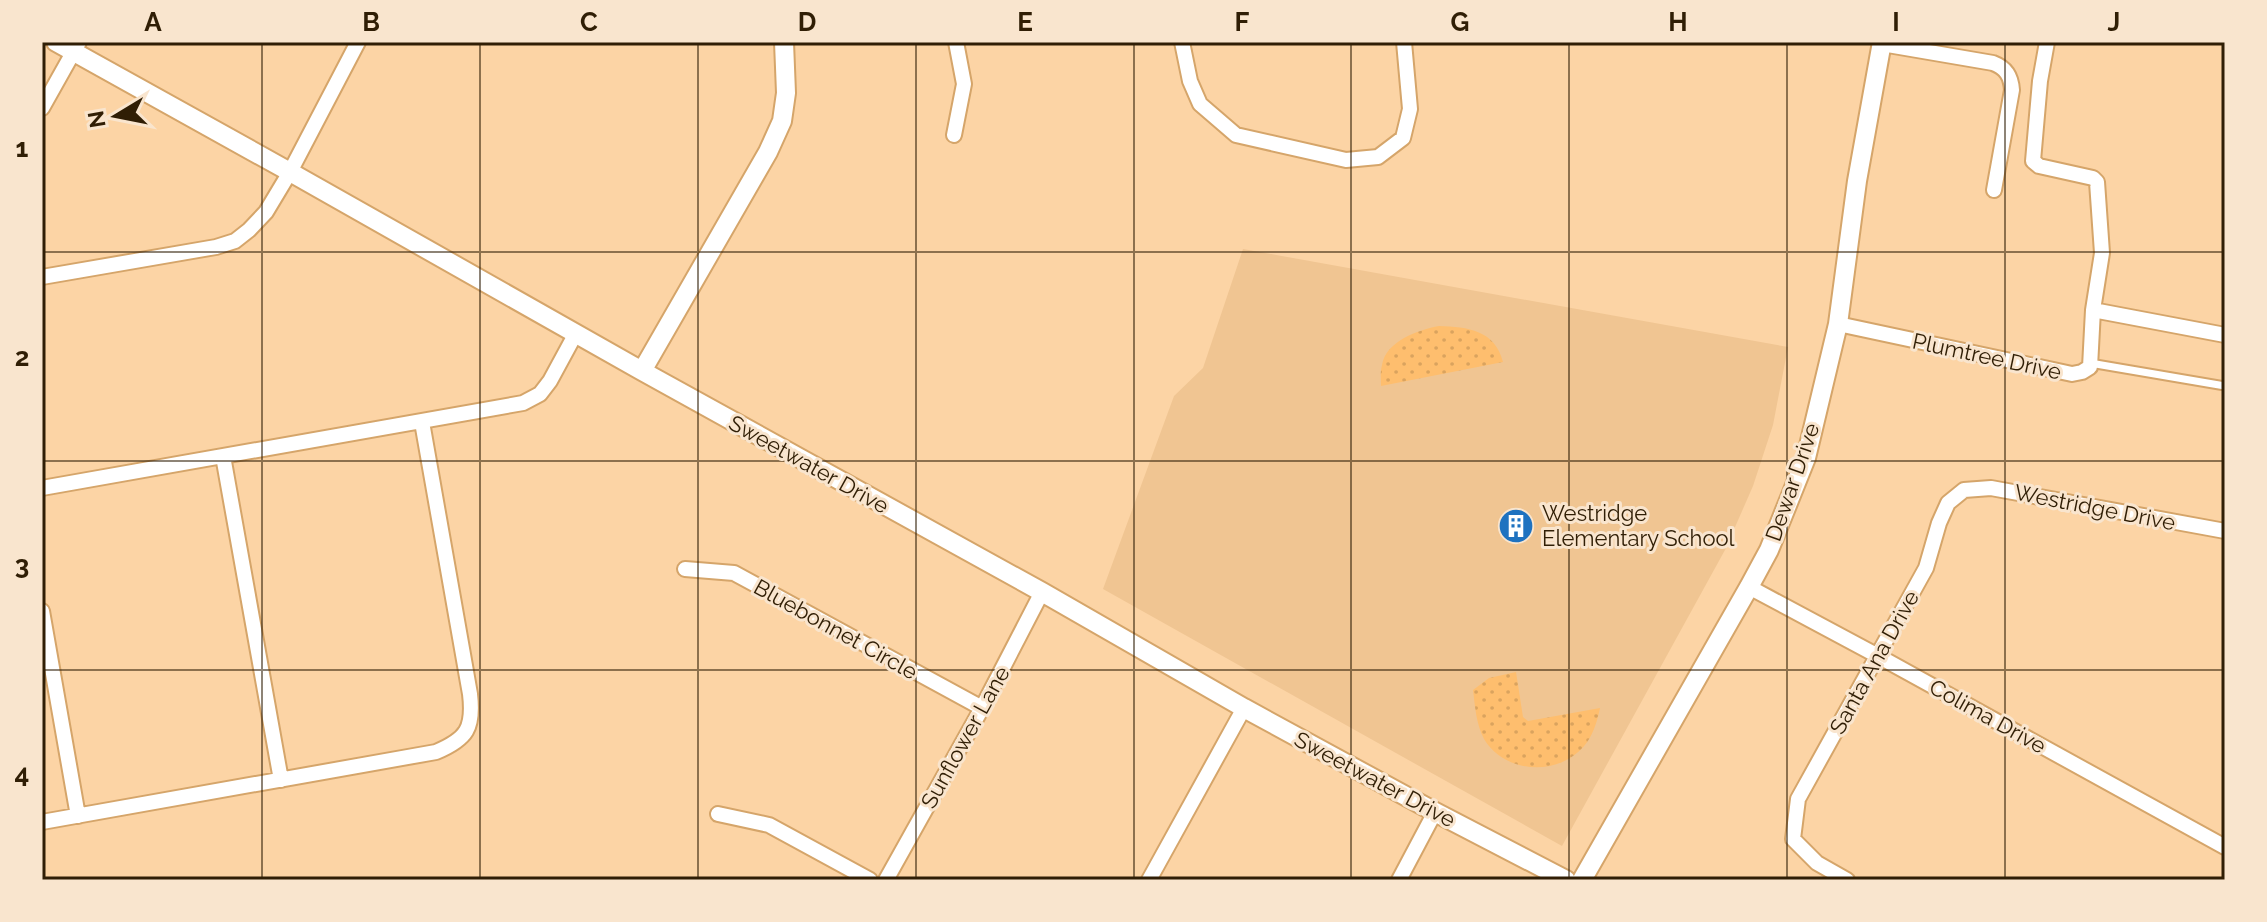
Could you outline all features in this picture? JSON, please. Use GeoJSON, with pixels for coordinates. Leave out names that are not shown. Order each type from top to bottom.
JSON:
{"type":"FeatureCollection","features":[{"type":"Feature","properties":{"kind":"street","name":"Sweetwater Drive"},"geometry":{"type":"LineString","coordinates":[[56,42],[76,47],[290,172],[1244,708],[1566,880]]}},
{"type":"Feature","properties":{"kind":"street"},"geometry":{"type":"LineString","coordinates":[[42,277],[216,247],[235,241],[266,212],[358,42]]}},
{"type":"Feature","properties":{"kind":"street"},"geometry":{"type":"LineString","coordinates":[[642,371],[768,152],[782,121],[786,93],[784,42]]}},
{"type":"Feature","properties":{"kind":"street"},"geometry":{"type":"LineString","coordinates":[[954,135],[964,84],[956,42]]}},
{"type":"Feature","properties":{"kind":"street"},"geometry":{"type":"LineString","coordinates":[[1182,42],[1190,81],[1200,104],[1236,135],[1346,160],[1378,157],[1403,138],[1410,109],[1404,42]]}},
{"type":"Feature","properties":{"kind":"street","name":"Plumtree Drive"},"geometry":{"type":"LineString","coordinates":[[1838,324],[2072,374],[2090,367],[2093,310],[2102,253],[2099,194],[2093,178],[2039,166],[2033,161],[2047,42]]}},
{"type":"Feature","properties":{"kind":"street"},"geometry":{"type":"LineString","coordinates":[[1882,43],[1993,63],[2008,73],[2012,90],[1994,190]]}},
{"type":"Feature","properties":{"kind":"street","name":"Dewar Drive"},"geometry":{"type":"LineString","coordinates":[[1582,880],[1769,550],[1806,458],[1838,324],[1857,181],[1882,43]]}},
{"type":"Feature","properties":{"kind":"street"},"geometry":{"type":"LineString","coordinates":[[42,108],[76,47]]}},
{"type":"Feature","properties":{"kind":"street"},"geometry":{"type":"LineString","coordinates":[[2093,310],[2225,335]]}},
{"type":"Feature","properties":{"kind":"street"},"geometry":{"type":"LineString","coordinates":[[42,488],[515,405],[540,394],[576,333]]}},
{"type":"Feature","properties":{"kind":"street"},"geometry":{"type":"LineString","coordinates":[[42,822],[436,752],[453,745],[463,736],[472,713],[470,694],[422,422]]}},
{"type":"Feature","properties":{"kind":"street"},"geometry":{"type":"LineString","coordinates":[[223,456],[281,780]]}},
{"type":"Feature","properties":{"kind":"street","name":"Westridge Drive"},"geometry":{"type":"LineString","coordinates":[[1964,490],[1991,488],[2225,531]]}},
{"type":"Feature","properties":{"kind":"street","name":"Santa Ana Drive"},"geometry":{"type":"LineString","coordinates":[[1847,880],[1817,863],[1793,839],[1798,799],[1926,568],[1948,503],[1964,490]]}},
{"type":"Feature","properties":{"kind":"street","name":"Bluebonnet Circle"},"geometry":{"type":"LineString","coordinates":[[685,569],[734,573],[982,708]]}},
{"type":"Feature","properties":{"kind":"street","name":"Colima Drive"},"geometry":{"type":"LineString","coordinates":[[1749,587],[2225,847]]}},
{"type":"Feature","properties":{"kind":"street","name":"Sunflower Lane"},"geometry":{"type":"LineString","coordinates":[[886,880],[982,708],[1042,592]]}},
{"type":"Feature","properties":{"kind":"street"},"geometry":{"type":"LineString","coordinates":[[42,611],[78,816]]}},
{"type":"Feature","properties":{"kind":"street"},"geometry":{"type":"LineString","coordinates":[[1149,880],[1244,708]]}},
{"type":"Feature","properties":{"kind":"street"},"geometry":{"type":"LineString","coordinates":[[1399,880],[1435,812]]}},
{"type":"Feature","properties":{"kind":"street"},"geometry":{"type":"LineString","coordinates":[[718,814],[769,825],[870,880]]}},
{"type":"Feature","properties":{"kind":"lane"},"geometry":{"type":"LineString","coordinates":[[2090,363],[2225,386]]}},
{"type":"Feature","properties":{"kind":"shaded area"},"geometry":{"type":"Polygon","coordinates":[[[1243,249],[1788,347],[1773,425],[1753,486],[1725,550],[1562,846],[1103,589],[1174,396],[1203,368],[1243,249]]]}},
{"type":"Feature","properties":{"kind":"shaded area"},"geometry":{"type":"Polygon","coordinates":[[[1439,326],[1479,332],[1494,343],[1503,362],[1381,386],[1382,365],[1390,349],[1404,338],[1439,326]]]}},
{"type":"Feature","properties":{"kind":"shaded area"},"geometry":{"type":"Polygon","coordinates":[[[1516,672],[1523,717],[1528,721],[1600,708],[1591,735],[1584,747],[1573,756],[1550,766],[1525,766],[1502,757],[1484,739],[1473,690],[1489,678],[1516,672]]]}},
{"type":"Feature","properties":{"kind":"place","name":"Westridge Elementary School"},"geometry":{"type":"Point","coordinates":[1516,526]}}]}
